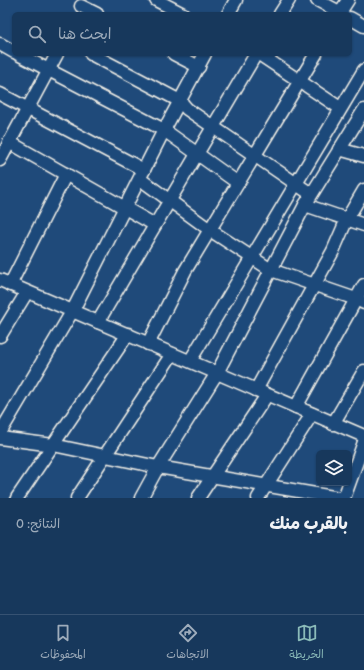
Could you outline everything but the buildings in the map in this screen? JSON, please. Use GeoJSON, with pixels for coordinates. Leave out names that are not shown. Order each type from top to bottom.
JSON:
{"type":"FeatureCollection","features":[{"type":"Feature","properties":{"kind":"street"},"geometry":{"type":"LineString","coordinates":[[156,0],[179,12]]}},
{"type":"Feature","properties":{"kind":"street"},"geometry":{"type":"LineString","coordinates":[[229,12],[236,0]]}},
{"type":"Feature","properties":{"kind":"street"},"geometry":{"type":"LineString","coordinates":[[281,12],[289,0]]}},
{"type":"Feature","properties":{"kind":"street"},"geometry":{"type":"LineString","coordinates":[[318,0],[338,12]]}},
{"type":"Feature","properties":{"kind":"street"},"geometry":{"type":"LineString","coordinates":[[344,12],[348,0]]}},
{"type":"Feature","properties":{"kind":"street"},"geometry":{"type":"LineString","coordinates":[[81,7],[92,12]]}},
{"type":"Feature","properties":{"kind":"street"},"geometry":{"type":"LineString","coordinates":[[352,20],[364,26]]}},
{"type":"Feature","properties":{"kind":"street"},"geometry":{"type":"LineString","coordinates":[[0,44],[12,51]]}},
{"type":"Feature","properties":{"kind":"street"},"geometry":{"type":"LineString","coordinates":[[22,56],[164,130],[238,183]]}},
{"type":"Feature","properties":{"kind":"street"},"geometry":{"type":"LineString","coordinates":[[0,160],[56,56]]}},
{"type":"Feature","properties":{"kind":"street"},"geometry":{"type":"LineString","coordinates":[[95,56],[180,101],[187,109],[255,154],[295,184],[308,199],[347,219],[364,225]]}},
{"type":"Feature","properties":{"kind":"street"},"geometry":{"type":"LineString","coordinates":[[178,56],[199,67]]}},
{"type":"Feature","properties":{"kind":"street"},"geometry":{"type":"LineString","coordinates":[[0,433],[73,310],[164,130],[204,56]]}},
{"type":"Feature","properties":{"kind":"street"},"geometry":{"type":"LineString","coordinates":[[98,322],[196,154],[257,56]]}},
{"type":"Feature","properties":{"kind":"street"},"geometry":{"type":"LineString","coordinates":[[261,56],[340,108]]}},
{"type":"Feature","properties":{"kind":"street"},"geometry":{"type":"LineString","coordinates":[[148,344],[185,271],[315,56]]}},
{"type":"Feature","properties":{"kind":"street"},"geometry":{"type":"LineString","coordinates":[[190,361],[340,108],[362,76]]}},
{"type":"Feature","properties":{"kind":"street"},"geometry":{"type":"LineString","coordinates":[[1,96],[29,108],[142,174],[169,200],[210,230],[271,270],[360,301]]}},
{"type":"Feature","properties":{"kind":"street"},"geometry":{"type":"LineString","coordinates":[[141,498],[158,467],[217,373],[308,199],[364,110]]}},
{"type":"Feature","properties":{"kind":"street"},"geometry":{"type":"LineString","coordinates":[[9,142],[126,207],[155,225]]}},
{"type":"Feature","properties":{"kind":"street"},"geometry":{"type":"LineString","coordinates":[[339,149],[364,156]]}},
{"type":"Feature","properties":{"kind":"street"},"geometry":{"type":"LineString","coordinates":[[66,174],[5,282],[364,436]]}},
{"type":"Feature","properties":{"kind":"street"},"geometry":{"type":"LineString","coordinates":[[198,498],[212,477],[261,393],[314,285],[333,251],[347,219],[364,190]]}},
{"type":"Feature","properties":{"kind":"street"},"geometry":{"type":"LineString","coordinates":[[296,407],[360,301],[364,285]]}},
{"type":"Feature","properties":{"kind":"street"},"geometry":{"type":"LineString","coordinates":[[0,336],[27,292]]}},
{"type":"Feature","properties":{"kind":"street"},"geometry":{"type":"LineString","coordinates":[[17,498],[128,334]]}},
{"type":"Feature","properties":{"kind":"street"},"geometry":{"type":"LineString","coordinates":[[77,498],[172,354]]}},
{"type":"Feature","properties":{"kind":"street"},"geometry":{"type":"LineString","coordinates":[[333,424],[364,371]]}},
{"type":"Feature","properties":{"kind":"street"},"geometry":{"type":"LineString","coordinates":[[258,498],[312,414]]}},
{"type":"Feature","properties":{"kind":"street"},"geometry":{"type":"LineString","coordinates":[[0,438],[52,445],[103,457],[266,487],[339,498]]}},
{"type":"Feature","properties":{"kind":"street"},"geometry":{"type":"LineString","coordinates":[[344,498],[364,442]]}}]}
